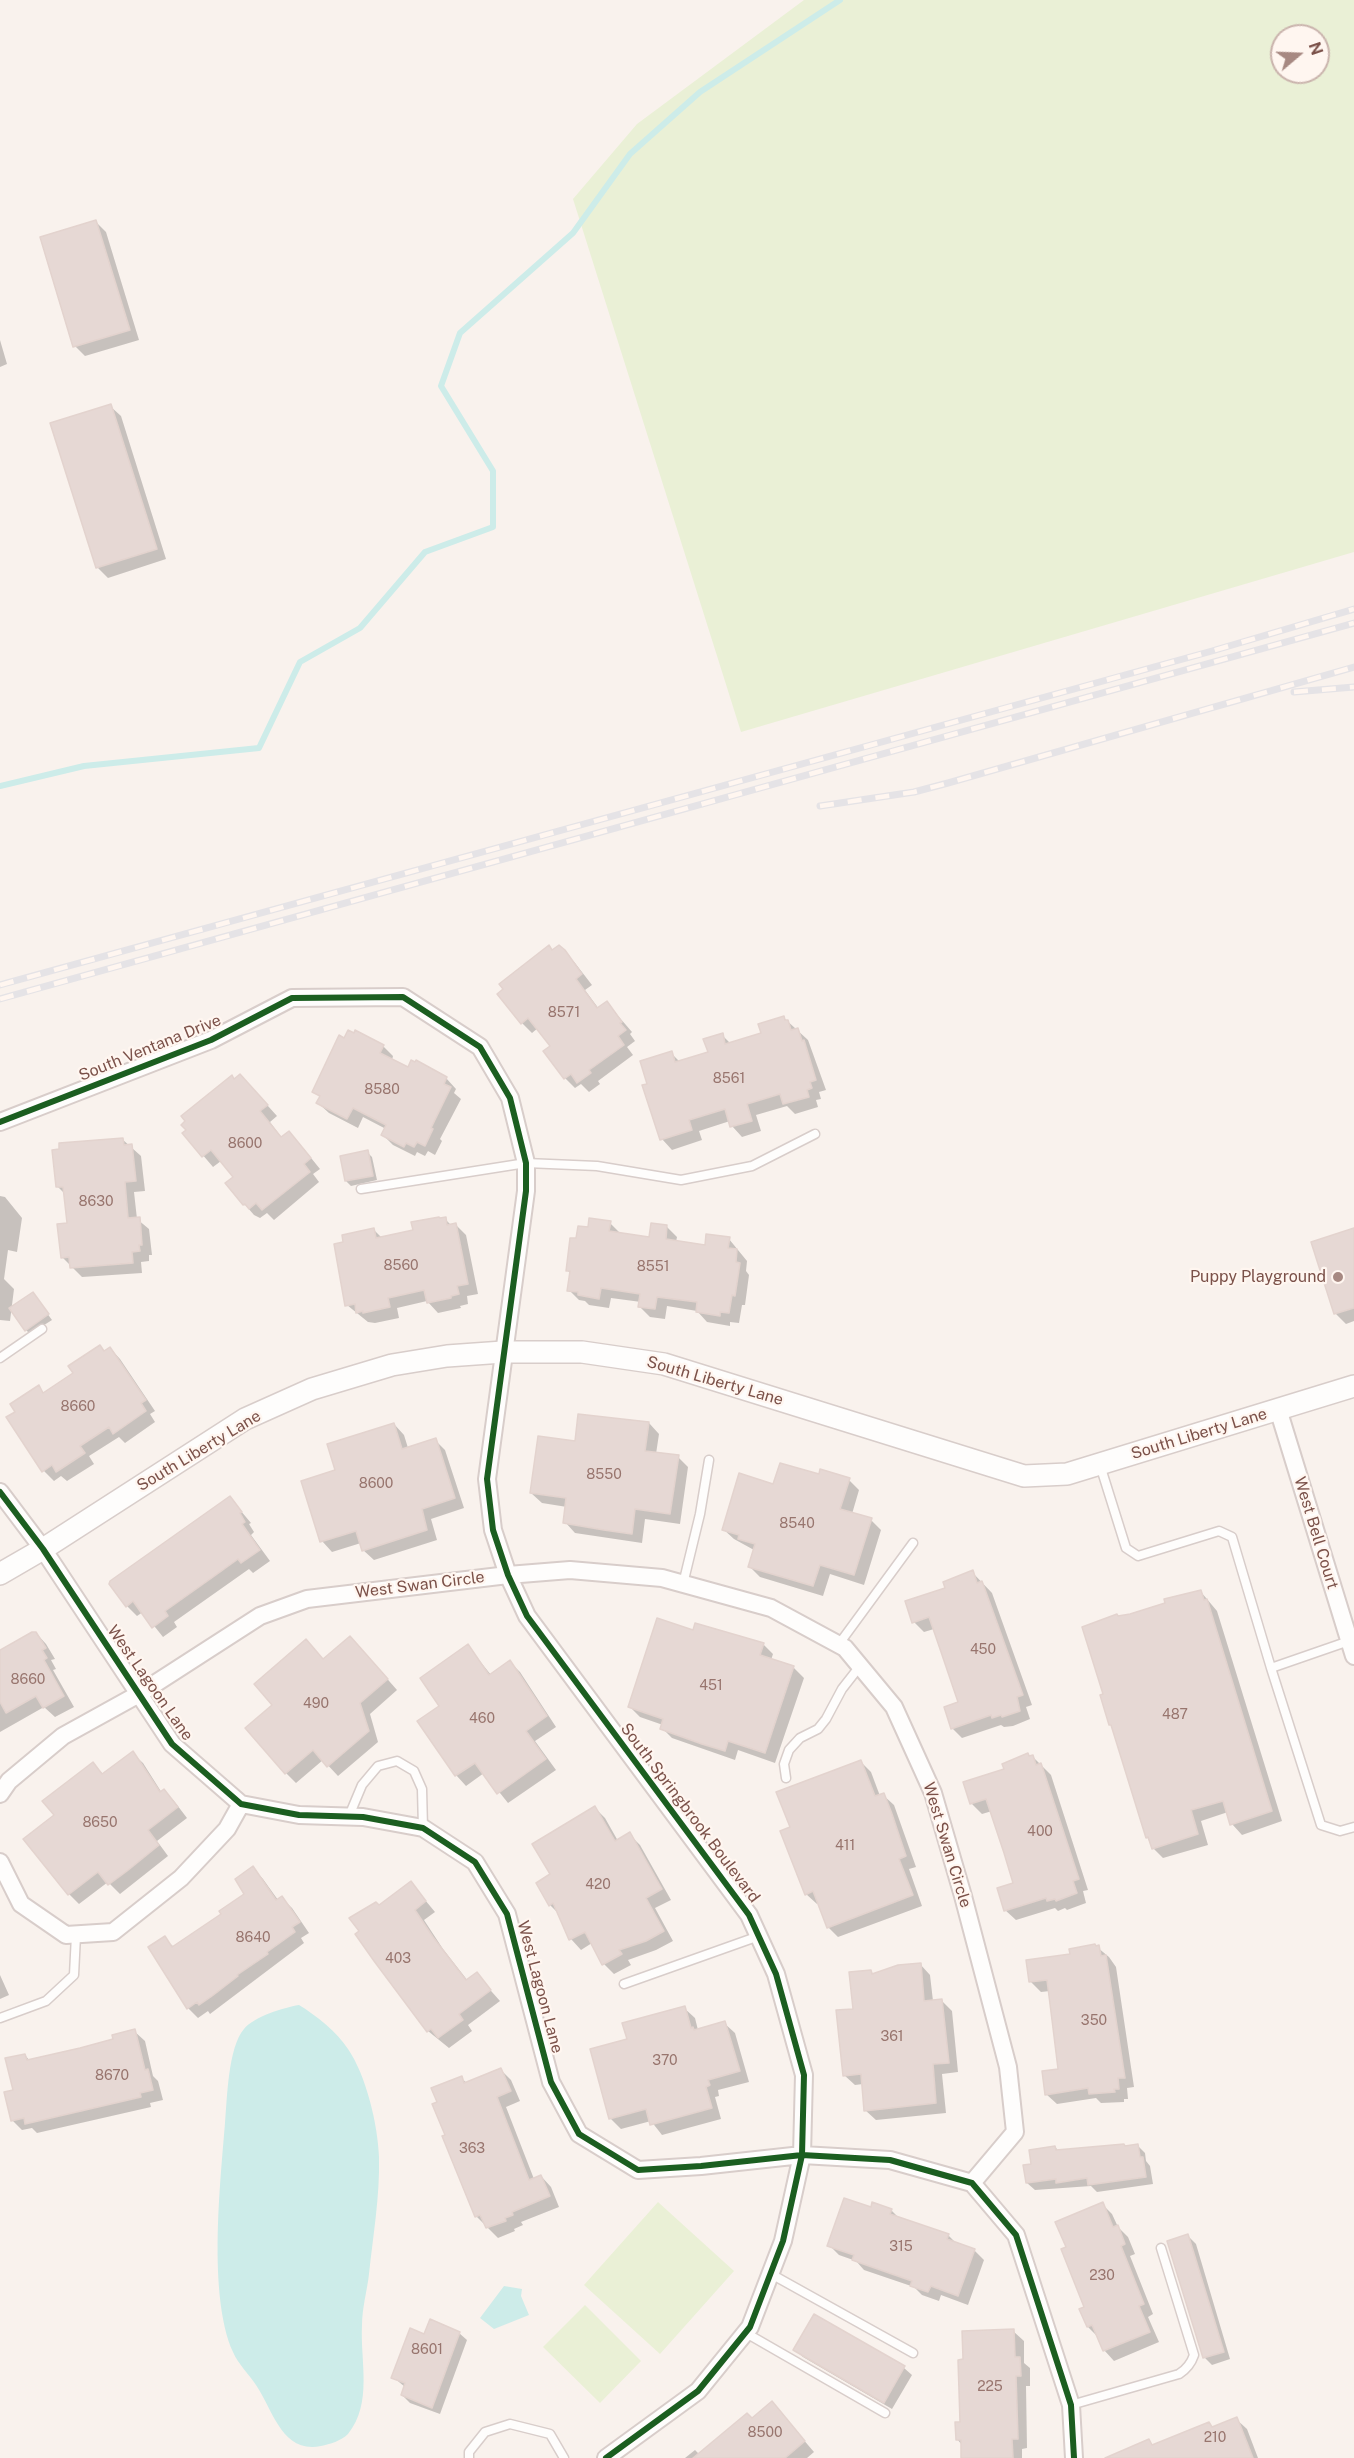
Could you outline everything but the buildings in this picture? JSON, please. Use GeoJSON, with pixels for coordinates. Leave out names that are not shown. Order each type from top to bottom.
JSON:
{"type":"FeatureCollection","features":[{"type":"Feature","properties":{"kind":"street","name":"South Ventana Drive"},"geometry":{"type":"LineString","coordinates":[[0,1122],[211,1040],[292,998],[403,997],[480,1047],[510,1098],[526,1163],[526,1191],[503,1352]]}},
{"type":"Feature","properties":{"kind":"street","name":"South Liberty Lane"},"geometry":{"type":"LineString","coordinates":[[0,1574],[43,1549],[245,1419],[312,1389],[392,1365],[447,1356],[503,1352],[582,1352],[664,1364],[1024,1476],[1067,1474],[1354,1386]]}},
{"type":"Feature","properties":{"kind":"street","name":"South Springbrook Boulevard"},"geometry":{"type":"LineString","coordinates":[[503,1352],[487,1479],[493,1530],[508,1575],[527,1616],[749,1915],[776,1974],[804,2075],[802,2155],[783,2241],[750,2327],[698,2391],[606,2458]]}},
{"type":"Feature","properties":{"kind":"street","name":"West Bell Court"},"geometry":{"type":"LineString","coordinates":[[1278,1409],[1352,1648]]}},
{"type":"Feature","properties":{"kind":"street"},"geometry":{"type":"LineString","coordinates":[[0,1492],[43,1549]]}},
{"type":"Feature","properties":{"kind":"street","name":"West Lagoon Lane"},"geometry":{"type":"LineString","coordinates":[[43,1549],[172,1744],[241,1804],[299,1815],[363,1817],[423,1828],[475,1862],[507,1914],[551,2082],[579,2134],[638,2170],[802,2155],[890,2160],[972,2183]]}},
{"type":"Feature","properties":{"kind":"street","name":"West Swan Circle"},"geometry":{"type":"LineString","coordinates":[[0,1794],[9,1781],[63,1736],[139,1694],[260,1616],[306,1599],[570,1570],[662,1578],[771,1608],[845,1648],[894,1707],[933,1793],[1008,2067],[1015,2132],[972,2183]]}},
{"type":"Feature","properties":{"kind":"street"},"geometry":{"type":"LineString","coordinates":[[0,1862],[21,1904],[66,1935],[113,1932],[181,1878],[227,1829],[241,1804]]}},
{"type":"Feature","properties":{"kind":"street"},"geometry":{"type":"LineString","coordinates":[[972,2183],[1016,2235],[1071,2405],[1074,2458]]}},
{"type":"Feature","properties":{"kind":"lane"},"geometry":{"type":"LineString","coordinates":[[361,1189],[526,1163],[597,1166],[681,1180],[752,1166],[814,1134]]}},
{"type":"Feature","properties":{"kind":"lane"},"geometry":{"type":"LineString","coordinates":[[0,1358],[42,1329]]}},
{"type":"Feature","properties":{"kind":"lane"},"geometry":{"type":"LineString","coordinates":[[683,1584],[699,1523],[709,1460]]}},
{"type":"Feature","properties":{"kind":"lane"},"geometry":{"type":"LineString","coordinates":[[1100,1464],[1126,1548],[1138,1556],[1219,1531],[1232,1537],[1321,1825],[1340,1831],[1354,1827]]}},
{"type":"Feature","properties":{"kind":"lane"},"geometry":{"type":"LineString","coordinates":[[839,1644],[913,1543]]}},
{"type":"Feature","properties":{"kind":"lane"},"geometry":{"type":"LineString","coordinates":[[1271,1668],[1352,1648]]}},
{"type":"Feature","properties":{"kind":"lane"},"geometry":{"type":"LineString","coordinates":[[786,1778],[784,1764],[789,1750],[800,1738],[818,1729],[842,1689],[860,1666]]}},
{"type":"Feature","properties":{"kind":"lane"},"geometry":{"type":"LineString","coordinates":[[348,1817],[362,1785],[378,1766],[397,1761],[414,1771],[422,1790],[423,1828]]}},
{"type":"Feature","properties":{"kind":"lane"},"geometry":{"type":"LineString","coordinates":[[0,2018],[46,2001],[74,1976],[76,1935]]}},
{"type":"Feature","properties":{"kind":"lane"},"geometry":{"type":"LineString","coordinates":[[624,1984],[759,1936]]}},
{"type":"Feature","properties":{"kind":"lane"},"geometry":{"type":"LineString","coordinates":[[1071,2405],[1179,2374],[1187,2369],[1194,2355],[1161,2248]]}},
{"type":"Feature","properties":{"kind":"lane"},"geometry":{"type":"LineString","coordinates":[[771,2274],[913,2353]]}},
{"type":"Feature","properties":{"kind":"lane"},"geometry":{"type":"LineString","coordinates":[[746,2333],[885,2413]]}},
{"type":"Feature","properties":{"kind":"lane"},"geometry":{"type":"LineString","coordinates":[[469,2458],[469,2451],[485,2432],[510,2424],[550,2434],[564,2458]]}},
{"type":"Feature","properties":{"kind":"green space"},"geometry":{"type":"Polygon","coordinates":[[[804,0],[1354,0],[1354,552],[741,732],[573,199],[637,124],[804,0]]]}},
{"type":"Feature","properties":{"kind":"green space"},"geometry":{"type":"Polygon","coordinates":[[[658,2202],[734,2271],[660,2354],[584,2285],[658,2202]]]}},
{"type":"Feature","properties":{"kind":"green space"},"geometry":{"type":"Polygon","coordinates":[[[585,2305],[641,2361],[600,2403],[543,2347],[585,2305]]]}},
{"type":"Feature","properties":{"kind":"water"},"geometry":{"type":"Polygon","coordinates":[[[299,2005],[320,2019],[332,2031],[354,2060],[370,2101],[379,2157],[376,2216],[362,2319],[364,2381],[360,2409],[356,2422],[348,2434],[328,2444],[308,2447],[288,2437],[280,2428],[256,2385],[235,2356],[225,2328],[218,2271],[219,2208],[231,2061],[239,2037],[249,2024],[277,2010],[299,2005]]]}},
{"type":"Feature","properties":{"kind":"water"},"geometry":{"type":"Polygon","coordinates":[[[504,2286],[522,2289],[521,2296],[529,2315],[494,2329],[480,2318],[504,2286]]]}},
{"type":"Feature","properties":{"kind":"waterway"},"geometry":{"type":"LineString","coordinates":[[0,786],[84,766],[259,748],[300,662],[360,628],[425,552],[493,527],[493,471],[441,386],[460,333],[573,233],[630,154],[700,92],[840,0]]}},
{"type":"Feature","properties":{"kind":"railway"},"geometry":{"type":"LineString","coordinates":[[0,985],[1212,651],[1354,609]]}},
{"type":"Feature","properties":{"kind":"railway"},"geometry":{"type":"LineString","coordinates":[[0,999],[1354,623]]}},
{"type":"Feature","properties":{"kind":"railway"},"geometry":{"type":"LineString","coordinates":[[820,806],[914,792],[1354,667]]}},
{"type":"Feature","properties":{"kind":"railway"},"geometry":{"type":"LineString","coordinates":[[1294,692],[1354,687]]}},
{"type":"Feature","properties":{"kind":"cycle path"},"geometry":{"type":"LineString","coordinates":[[0,1122],[211,1040],[292,998],[403,997],[480,1047],[510,1098],[526,1163],[526,1191],[487,1479],[493,1530],[508,1575],[527,1616],[749,1915],[776,1974],[804,2075],[802,2155],[783,2241],[750,2327],[698,2391],[606,2458]]}},
{"type":"Feature","properties":{"kind":"cycle path"},"geometry":{"type":"LineString","coordinates":[[0,1492],[43,1549],[172,1744],[241,1804],[299,1815],[363,1817],[423,1828],[475,1862],[507,1914],[551,2082],[579,2134],[638,2170],[802,2155],[890,2160],[972,2183],[1016,2235],[1071,2405],[1074,2458]]}},
{"type":"Feature","properties":{"kind":"place","name":"Puppy Playground"},"geometry":{"type":"Point","coordinates":[1338,1277]}}]}
